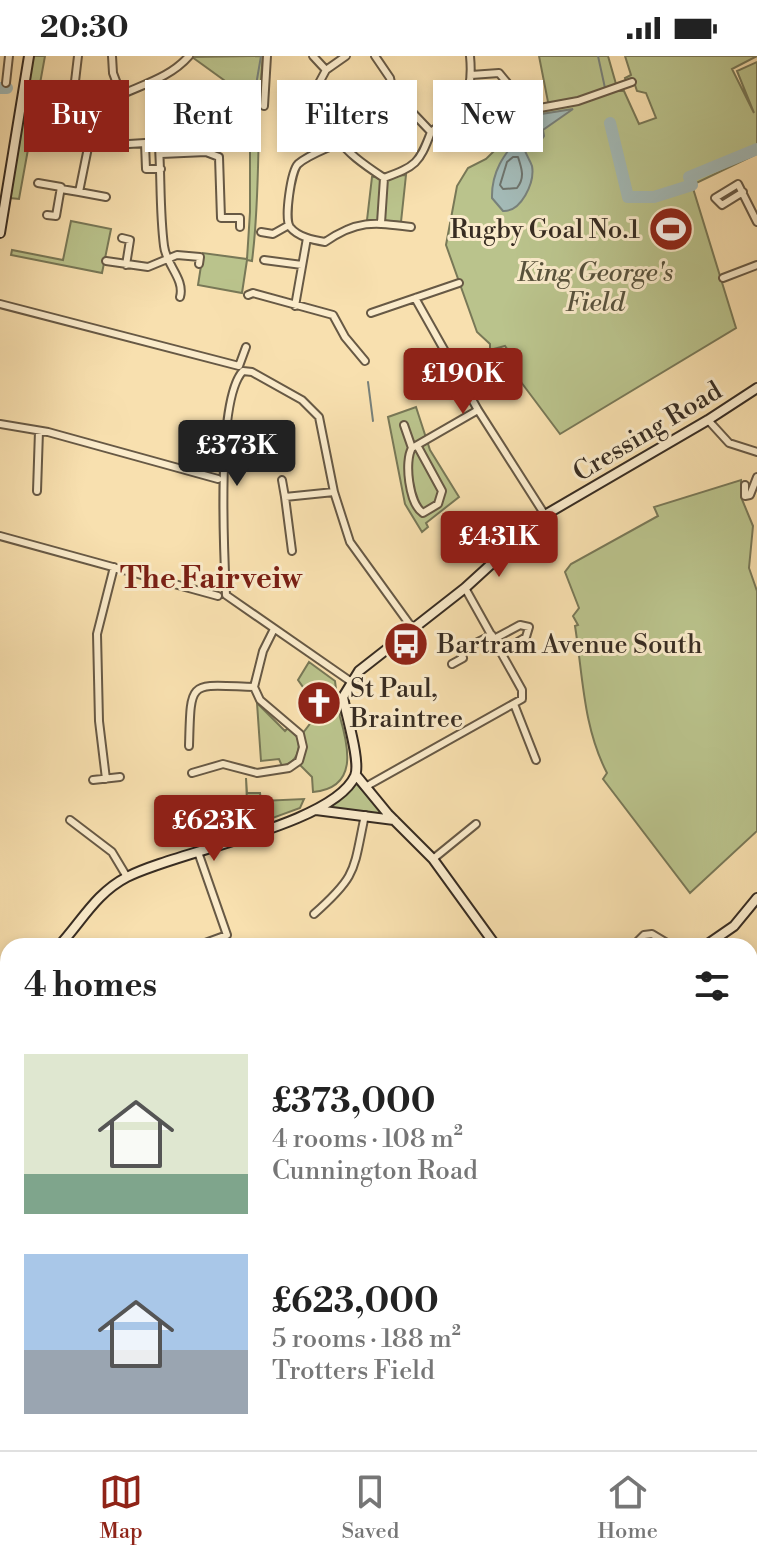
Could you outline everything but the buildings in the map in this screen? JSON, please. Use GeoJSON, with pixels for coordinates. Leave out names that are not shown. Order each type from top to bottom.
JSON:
{"type":"FeatureCollection","features":[{"type":"Feature","properties":{"kind":"street"},"geometry":{"type":"LineString","coordinates":[[6,83],[9,56]]}},
{"type":"Feature","properties":{"kind":"street"},"geometry":{"type":"LineString","coordinates":[[0,233],[29,56]]}},
{"type":"Feature","properties":{"kind":"street"},"geometry":{"type":"LineString","coordinates":[[75,80],[78,56]]}},
{"type":"Feature","properties":{"kind":"street"},"geometry":{"type":"LineString","coordinates":[[112,56],[116,80]]}},
{"type":"Feature","properties":{"kind":"street"},"geometry":{"type":"LineString","coordinates":[[157,80],[179,67],[189,56]]}},
{"type":"Feature","properties":{"kind":"street"},"geometry":{"type":"LineString","coordinates":[[264,106],[267,56]]}},
{"type":"Feature","properties":{"kind":"street"},"geometry":{"type":"LineString","coordinates":[[313,56],[326,70]]}},
{"type":"Feature","properties":{"kind":"street"},"geometry":{"type":"LineString","coordinates":[[321,80],[326,70],[346,56]]}},
{"type":"Feature","properties":{"kind":"street"},"geometry":{"type":"LineString","coordinates":[[375,56],[390,80]]}},
{"type":"Feature","properties":{"kind":"street"},"geometry":{"type":"LineString","coordinates":[[384,178],[411,168],[421,159],[431,132],[453,115],[470,93],[470,56]]}},
{"type":"Feature","properties":{"kind":"street"},"geometry":{"type":"LineString","coordinates":[[471,75],[499,73],[509,85],[513,101],[529,110],[578,101],[632,82]]}},
{"type":"Feature","properties":{"kind":"street"},"geometry":{"type":"LineString","coordinates":[[417,117],[431,132]]}},
{"type":"Feature","properties":{"kind":"street"},"geometry":{"type":"LineString","coordinates":[[129,144],[145,143],[146,169],[161,169]]}},
{"type":"Feature","properties":{"kind":"street"},"geometry":{"type":"LineString","coordinates":[[79,192],[87,152]]}},
{"type":"Feature","properties":{"kind":"street"},"geometry":{"type":"LineString","coordinates":[[180,297],[181,284],[166,260],[161,154],[206,152],[219,157],[221,218],[240,218],[240,227]]}},
{"type":"Feature","properties":{"kind":"street"},"geometry":{"type":"LineString","coordinates":[[289,225],[293,172],[297,165],[321,152]]}},
{"type":"Feature","properties":{"kind":"street"},"geometry":{"type":"LineString","coordinates":[[350,152],[384,178]]}},
{"type":"Feature","properties":{"kind":"street"},"geometry":{"type":"LineString","coordinates":[[381,223],[384,178]]}},
{"type":"Feature","properties":{"kind":"street"},"geometry":{"type":"LineString","coordinates":[[38,183],[106,197]]}},
{"type":"Feature","properties":{"kind":"street"},"geometry":{"type":"LineString","coordinates":[[47,215],[56,216],[61,189]]}},
{"type":"Feature","properties":{"kind":"street"},"geometry":{"type":"LineString","coordinates":[[743,192],[756,217]]}},
{"type":"Feature","properties":{"kind":"street"},"geometry":{"type":"LineString","coordinates":[[289,225],[307,238],[325,242],[350,225],[381,223],[411,227]]}},
{"type":"Feature","properties":{"kind":"street"},"geometry":{"type":"LineString","coordinates":[[261,232],[273,234],[289,225]]}},
{"type":"Feature","properties":{"kind":"street"},"geometry":{"type":"LineString","coordinates":[[122,238],[130,240],[126,265]]}},
{"type":"Feature","properties":{"kind":"street"},"geometry":{"type":"LineString","coordinates":[[295,306],[307,238]]}},
{"type":"Feature","properties":{"kind":"street"},"geometry":{"type":"LineString","coordinates":[[106,261],[148,267],[184,255],[200,257],[199,264]]}},
{"type":"Feature","properties":{"kind":"street"},"geometry":{"type":"LineString","coordinates":[[264,260],[302,265]]}},
{"type":"Feature","properties":{"kind":"street"},"geometry":{"type":"LineString","coordinates":[[723,278],[757,265]]}},
{"type":"Feature","properties":{"kind":"street"},"geometry":{"type":"LineString","coordinates":[[371,313],[459,283]]}},
{"type":"Feature","properties":{"kind":"street"},"geometry":{"type":"LineString","coordinates":[[248,295],[253,293],[333,315],[365,361]]}},
{"type":"Feature","properties":{"kind":"street"},"geometry":{"type":"LineString","coordinates":[[415,298],[478,410],[545,515]]}},
{"type":"Feature","properties":{"kind":"street"},"geometry":{"type":"LineString","coordinates":[[0,304],[241,368],[302,400],[319,417],[334,492],[350,542],[413,629]]}},
{"type":"Feature","properties":{"kind":"street"},"geometry":{"type":"LineString","coordinates":[[246,347],[234,390],[222,480],[226,595],[350,681],[343,697],[356,775],[433,859],[490,938]]}},
{"type":"Feature","properties":{"kind":"street","name":"Cressing Road"},"geometry":{"type":"LineString","coordinates":[[350,681],[465,588],[545,515],[757,388]]}},
{"type":"Feature","properties":{"kind":"street"},"geometry":{"type":"LineString","coordinates":[[404,425],[415,447],[442,491],[438,504],[423,513],[415,505],[408,456],[415,447],[478,410]]}},
{"type":"Feature","properties":{"kind":"street"},"geometry":{"type":"LineString","coordinates":[[708,420],[729,443],[757,452]]}},
{"type":"Feature","properties":{"kind":"street"},"geometry":{"type":"LineString","coordinates":[[0,424],[39,431],[218,479]]}},
{"type":"Feature","properties":{"kind":"street"},"geometry":{"type":"LineString","coordinates":[[37,491],[39,431]]}},
{"type":"Feature","properties":{"kind":"street"},"geometry":{"type":"LineString","coordinates":[[745,485],[745,496],[753,499],[757,477]]}},
{"type":"Feature","properties":{"kind":"street"},"geometry":{"type":"LineString","coordinates":[[282,480],[292,551]]}},
{"type":"Feature","properties":{"kind":"street"},"geometry":{"type":"LineString","coordinates":[[285,497],[334,492]]}},
{"type":"Feature","properties":{"kind":"street"},"geometry":{"type":"LineString","coordinates":[[0,536],[218,596]]}},
{"type":"Feature","properties":{"kind":"street"},"geometry":{"type":"LineString","coordinates":[[106,779],[99,721],[97,634],[114,567]]}},
{"type":"Feature","properties":{"kind":"street"},"geometry":{"type":"LineString","coordinates":[[367,786],[522,699],[522,690],[465,588]]}},
{"type":"Feature","properties":{"kind":"street"},"geometry":{"type":"LineString","coordinates":[[452,664],[463,658],[460,651],[520,625],[529,627],[526,637],[501,652]]}},
{"type":"Feature","properties":{"kind":"street"},"geometry":{"type":"LineString","coordinates":[[192,773],[223,764],[252,773],[265,772],[295,765],[301,758],[303,740],[297,731],[260,700],[254,687],[263,651],[274,629]]}},
{"type":"Feature","properties":{"kind":"street"},"geometry":{"type":"LineString","coordinates":[[189,746],[190,700],[195,690],[202,686],[254,687]]}},
{"type":"Feature","properties":{"kind":"street"},"geometry":{"type":"LineString","coordinates":[[514,704],[536,760]]}},
{"type":"Feature","properties":{"kind":"street"},"geometry":{"type":"LineString","coordinates":[[205,768],[208,777]]}},
{"type":"Feature","properties":{"kind":"street"},"geometry":{"type":"LineString","coordinates":[[65,938],[98,897],[127,877],[316,810],[345,789],[356,775]]}},
{"type":"Feature","properties":{"kind":"street"},"geometry":{"type":"LineString","coordinates":[[93,780],[120,777]]}},
{"type":"Feature","properties":{"kind":"street"},"geometry":{"type":"LineString","coordinates":[[316,810],[394,820]]}},
{"type":"Feature","properties":{"kind":"street"},"geometry":{"type":"LineString","coordinates":[[314,914],[347,885],[366,815]]}},
{"type":"Feature","properties":{"kind":"street"},"geometry":{"type":"LineString","coordinates":[[70,820],[118,858],[127,877]]}},
{"type":"Feature","properties":{"kind":"street"},"geometry":{"type":"LineString","coordinates":[[433,859],[476,824]]}},
{"type":"Feature","properties":{"kind":"street"},"geometry":{"type":"LineString","coordinates":[[101,855],[106,847]]}},
{"type":"Feature","properties":{"kind":"street"},"geometry":{"type":"LineString","coordinates":[[198,852],[228,938]]}},
{"type":"Feature","properties":{"kind":"street"},"geometry":{"type":"LineString","coordinates":[[717,938],[747,913],[757,898]]}},
{"type":"Feature","properties":{"kind":"street"},"geometry":{"type":"LineString","coordinates":[[219,938],[227,935]]}},
{"type":"Feature","properties":{"kind":"green space"},"geometry":{"type":"Polygon","coordinates":[[[32,56],[45,56],[41,80],[28,80],[32,56]]]}},
{"type":"Feature","properties":{"kind":"green space"},"geometry":{"type":"Polygon","coordinates":[[[263,56],[261,91],[261,80],[224,80],[192,57],[263,56]]]}},
{"type":"Feature","properties":{"kind":"green space","name":"King George's Field"},"geometry":{"type":"Polygon","coordinates":[[[539,56],[608,56],[618,91],[624,91],[639,124],[656,118],[646,93],[637,91],[633,79],[626,81],[625,78],[631,75],[625,56],[757,56],[732,69],[754,113],[737,71],[757,62],[757,154],[692,185],[736,328],[560,434],[509,366],[512,356],[505,346],[490,350],[490,344],[477,332],[446,245],[457,186],[468,168],[493,152],[543,152],[543,109],[549,107],[539,56]]]}},
{"type":"Feature","properties":{"kind":"green space"},"geometry":{"type":"Polygon","coordinates":[[[24,108],[24,152],[28,152],[19,199],[10,198],[24,108]]]}},
{"type":"Feature","properties":{"kind":"green space"},"geometry":{"type":"Polygon","coordinates":[[[250,152],[259,152],[252,261],[247,260],[242,293],[198,285],[203,253],[247,259],[250,152]]]}},
{"type":"Feature","properties":{"kind":"green space"},"geometry":{"type":"Polygon","coordinates":[[[406,175],[401,222],[367,220],[372,177],[406,175]]]}},
{"type":"Feature","properties":{"kind":"green space"},"geometry":{"type":"Polygon","coordinates":[[[71,221],[111,229],[102,273],[11,255],[12,250],[63,260],[71,221]]]}},
{"type":"Feature","properties":{"kind":"green space"},"geometry":{"type":"Polygon","coordinates":[[[416,407],[430,450],[459,497],[426,523],[428,527],[422,532],[405,504],[388,417],[416,407]]]}},
{"type":"Feature","properties":{"kind":"green space"},"geometry":{"type":"Polygon","coordinates":[[[741,480],[741,497],[753,526],[749,568],[757,591],[757,831],[690,893],[603,779],[607,773],[593,738],[582,682],[575,626],[578,625],[573,616],[579,608],[565,572],[571,564],[658,516],[654,507],[741,480]]]}},
{"type":"Feature","properties":{"kind":"green space"},"geometry":{"type":"Polygon","coordinates":[[[309,662],[335,681],[337,697],[342,698],[340,717],[347,753],[344,775],[327,789],[313,792],[312,777],[300,765],[306,748],[303,733],[331,696],[319,686],[315,690],[303,687],[298,680],[309,662]]]}},
{"type":"Feature","properties":{"kind":"green space"},"geometry":{"type":"Polygon","coordinates":[[[257,703],[285,731],[288,728],[297,737],[299,747],[291,762],[282,766],[279,759],[261,761],[257,703]]]}},
{"type":"Feature","properties":{"kind":"green space"},"geometry":{"type":"Polygon","coordinates":[[[246,778],[247,793],[260,793],[261,801],[304,799],[300,808],[248,827],[246,778]]]}},
{"type":"Feature","properties":{"kind":"green space"},"geometry":{"type":"Polygon","coordinates":[[[356,783],[380,810],[381,815],[326,807],[356,783]]]}},
{"type":"Feature","properties":{"kind":"water"},"geometry":{"type":"Polygon","coordinates":[[[573,109],[543,130],[543,114],[573,109]]]}},
{"type":"Feature","properties":{"kind":"water"},"geometry":{"type":"Polygon","coordinates":[[[526,152],[532,173],[529,188],[521,202],[503,211],[492,198],[496,174],[506,154],[526,152]]]}},
{"type":"Feature","properties":{"kind":"waterway"},"geometry":{"type":"LineString","coordinates":[[257,80],[261,56]]}},
{"type":"Feature","properties":{"kind":"waterway"},"geometry":{"type":"LineString","coordinates":[[598,56],[605,88]]}},
{"type":"Feature","properties":{"kind":"waterway"},"geometry":{"type":"LineString","coordinates":[[0,88],[7,88]]}},
{"type":"Feature","properties":{"kind":"waterway"},"geometry":{"type":"LineString","coordinates":[[610,123],[628,197],[654,197],[692,185],[689,177],[757,149]]}},
{"type":"Feature","properties":{"kind":"waterway"},"geometry":{"type":"LineString","coordinates":[[368,382],[373,421]]}},
{"type":"Feature","properties":{"kind":"place","name":"Rugby Goal No.1"},"geometry":{"type":"Point","coordinates":[671,229]}},
{"type":"Feature","properties":{"kind":"place","name":"Bartram Avenue South"},"geometry":{"type":"Point","coordinates":[406,644]}},
{"type":"Feature","properties":{"kind":"place","name":"St Paul, Braintree"},"geometry":{"type":"Point","coordinates":[319,703]}},
{"type":"Feature","properties":{"kind":"district","name":"The Fairveiw"},"geometry":{"type":"Point","coordinates":[211,578]}}]}
